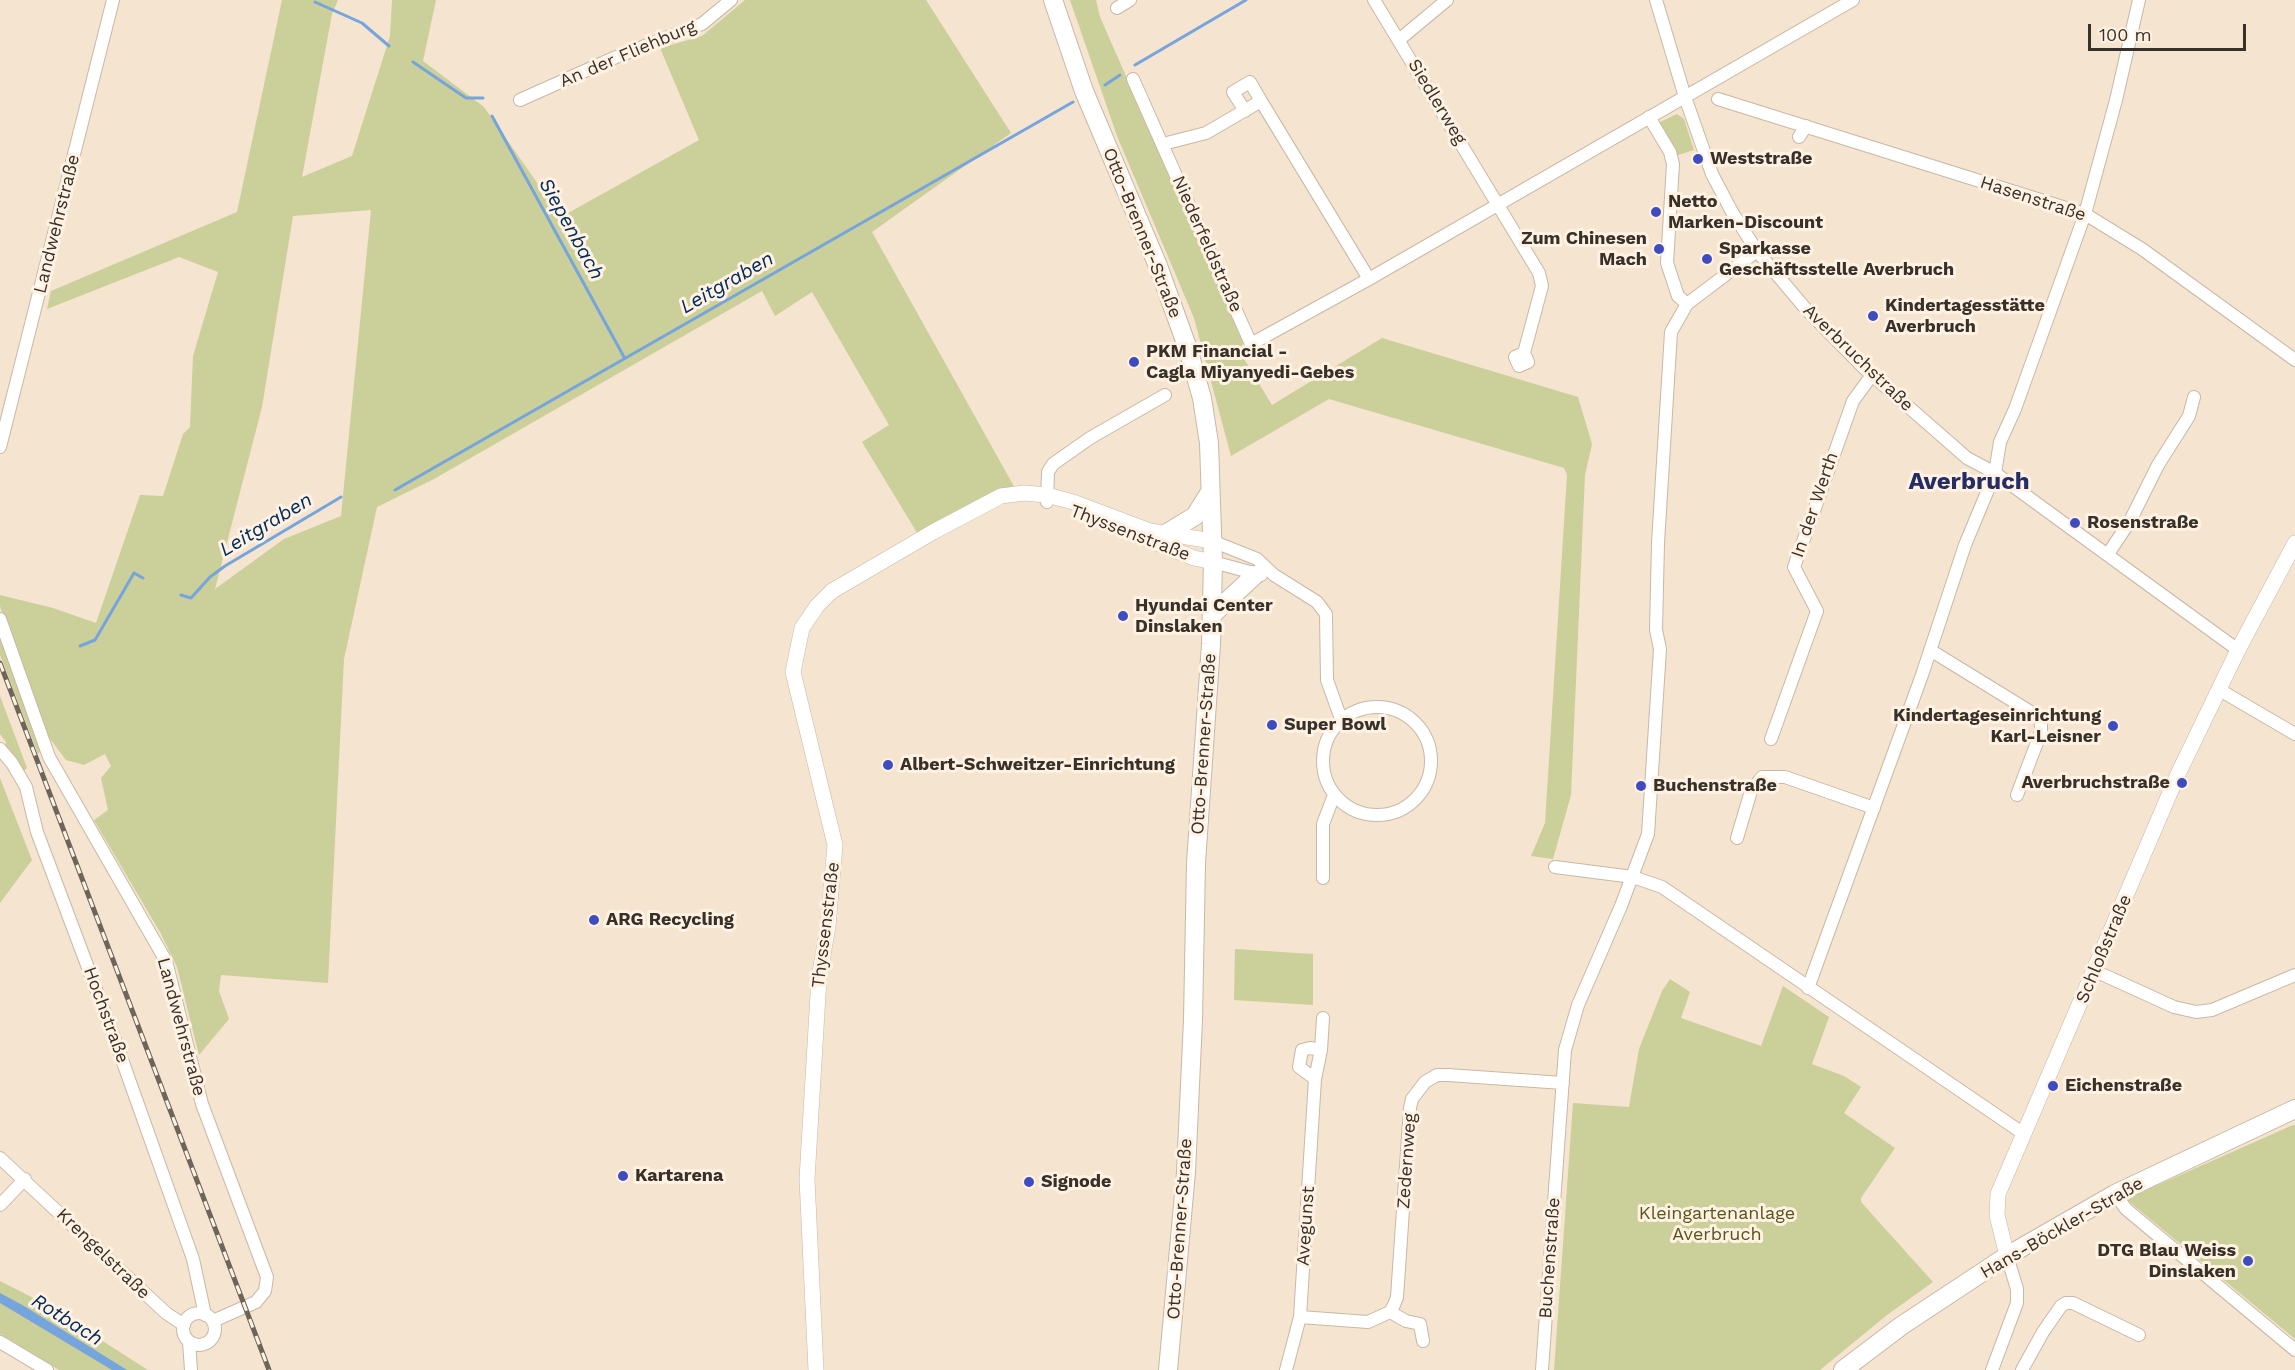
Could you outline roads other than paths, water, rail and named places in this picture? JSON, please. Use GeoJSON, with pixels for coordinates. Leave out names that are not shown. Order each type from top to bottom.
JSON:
{"type":"FeatureCollection","features":[{"type":"Feature","properties":{"kind":"main road","name":"Otto-Brenner-Straße"},"geometry":{"type":"LineString","coordinates":[[1053,0],[1084,91],[1158,266],[1188,349],[1202,398],[1209,443],[1213,562],[1207,733],[1196,863],[1193,1020],[1186,1172],[1168,1370]]}},
{"type":"Feature","properties":{"kind":"main road"},"geometry":{"type":"LineString","coordinates":[[1167,533],[1195,516],[1210,490]]}},
{"type":"Feature","properties":{"kind":"main road"},"geometry":{"type":"LineString","coordinates":[[1212,615],[1255,575]]}},
{"type":"Feature","properties":{"kind":"main road","name":"Hans-Böckler-Straße"},"geometry":{"type":"LineString","coordinates":[[1843,1370],[1901,1326],[2007,1256],[2115,1194],[2295,1109]]}},
{"type":"Feature","properties":{"kind":"street","name":"Landwehrstraße"},"geometry":{"type":"LineString","coordinates":[[0,447],[113,0]]}},
{"type":"Feature","properties":{"kind":"street"},"geometry":{"type":"LineString","coordinates":[[1117,8],[1130,0]]}},
{"type":"Feature","properties":{"kind":"street","name":"Siedlerweg"},"geometry":{"type":"LineString","coordinates":[[1374,0],[1400,39],[1539,273],[1542,286],[1524,353]]}},
{"type":"Feature","properties":{"kind":"street"},"geometry":{"type":"LineString","coordinates":[[1400,39],[1447,0]]}},
{"type":"Feature","properties":{"kind":"street"},"geometry":{"type":"LineString","coordinates":[[1656,0],[1685,97]]}},
{"type":"Feature","properties":{"kind":"street"},"geometry":{"type":"LineString","coordinates":[[1245,111],[1233,92],[1250,82],[1369,279],[1853,0]]}},
{"type":"Feature","properties":{"kind":"street"},"geometry":{"type":"LineString","coordinates":[[1808,988],[1930,650],[1965,545],[1995,473],[2000,442],[2014,410],[2085,214],[2116,100],[2139,0]]}},
{"type":"Feature","properties":{"kind":"street","name":"An der Fliehburg"},"geometry":{"type":"LineString","coordinates":[[520,100],[616,57],[702,24],[727,1]]}},
{"type":"Feature","properties":{"kind":"street","name":"Niederfeldstraße"},"geometry":{"type":"LineString","coordinates":[[1133,79],[1251,344],[1369,279]]}},
{"type":"Feature","properties":{"kind":"street","name":"Averbruchstraße"},"geometry":{"type":"LineString","coordinates":[[1685,97],[1712,174],[1732,212],[1757,250],[1805,308],[1872,375],[1967,458],[1995,473],[2238,650]]}},
{"type":"Feature","properties":{"kind":"street","name":"Hasenstraße"},"geometry":{"type":"LineString","coordinates":[[1718,99],[1803,132],[2085,214],[2142,249],[2295,360]]}},
{"type":"Feature","properties":{"kind":"street"},"geometry":{"type":"LineString","coordinates":[[1163,144],[1206,133],[1261,101]]}},
{"type":"Feature","properties":{"kind":"street"},"geometry":{"type":"LineString","coordinates":[[1649,117],[1670,152],[1673,164],[1666,263],[1678,296],[1687,304]]}},
{"type":"Feature","properties":{"kind":"street","name":"Buchenstraße"},"geometry":{"type":"LineString","coordinates":[[1542,1370],[1563,1083],[1570,1027],[1633,877],[1648,834],[1660,649],[1656,630],[1658,543],[1671,332],[1687,304],[1757,250]]}},
{"type":"Feature","properties":{"kind":"street","name":"In der Werth"},"geometry":{"type":"LineString","coordinates":[[1771,740],[1817,610],[1794,567],[1853,401],[1872,375]]}},
{"type":"Feature","properties":{"kind":"street"},"geometry":{"type":"LineString","coordinates":[[1047,499],[1048,472],[1053,464],[1090,438],[1165,395]]}},
{"type":"Feature","properties":{"kind":"street"},"geometry":{"type":"LineString","coordinates":[[2108,554],[2130,521],[2170,444],[2189,416],[2194,397]]}},
{"type":"Feature","properties":{"kind":"street","name":"Thyssenstraße"},"geometry":{"type":"LineString","coordinates":[[1047,499],[1194,558],[1213,562]]}},
{"type":"Feature","properties":{"kind":"street","name":"Thyssenstraße"},"geometry":{"type":"LineString","coordinates":[[816,1370],[813,1351],[807,1179],[819,978],[828,926],[835,845],[793,672],[795,650],[808,617],[832,591],[975,508],[1047,499],[1073,502],[1150,531],[1212,541]]}},
{"type":"Feature","properties":{"kind":"street"},"geometry":{"type":"LineString","coordinates":[[1212,541],[1257,559],[1274,575],[1306,593],[1326,614],[1327,680],[1341,719]]}},
{"type":"Feature","properties":{"kind":"street","name":"Schloßstraße"},"geometry":{"type":"LineString","coordinates":[[1992,1370],[2017,1303],[2017,1289],[1997,1215],[1998,1194],[2178,775],[2218,689],[2295,543]]}},
{"type":"Feature","properties":{"kind":"street"},"geometry":{"type":"LineString","coordinates":[[1213,562],[1255,575],[1274,575]]}},
{"type":"Feature","properties":{"kind":"street","name":"Landwehrstraße"},"geometry":{"type":"LineString","coordinates":[[0,619],[49,757],[166,961],[202,1104],[267,1277],[265,1291],[256,1302],[209,1318]]}},
{"type":"Feature","properties":{"kind":"street"},"geometry":{"type":"LineString","coordinates":[[1930,650],[2034,714],[2040,722],[2041,732],[2017,795]]}},
{"type":"Feature","properties":{"kind":"street"},"geometry":{"type":"LineString","coordinates":[[2218,689],[2295,734]]}},
{"type":"Feature","properties":{"kind":"street"},"geometry":{"type":"LineString","coordinates":[[1374,706],[1401,712],[1422,728],[1430,745],[1433,763],[1429,781],[1405,809],[1386,815],[1367,815],[1348,808],[1334,795],[1324,776],[1322,756],[1328,736],[1341,719],[1356,710],[1374,706]]}},
{"type":"Feature","properties":{"kind":"street","name":"Hochstraße"},"geometry":{"type":"LineString","coordinates":[[0,749],[12,763],[26,787],[38,832],[193,1259],[209,1318]]}},
{"type":"Feature","properties":{"kind":"street"},"geometry":{"type":"LineString","coordinates":[[1737,838],[1751,791],[1762,777],[1785,777],[1874,808]]}},
{"type":"Feature","properties":{"kind":"street"},"geometry":{"type":"LineString","coordinates":[[1323,878],[1323,824],[1334,795]]}},
{"type":"Feature","properties":{"kind":"street"},"geometry":{"type":"LineString","coordinates":[[1555,867],[1633,877],[1662,887],[2024,1134]]}},
{"type":"Feature","properties":{"kind":"street"},"geometry":{"type":"LineString","coordinates":[[2095,971],[2174,1007],[2196,1012],[2212,1010],[2295,975]]}},
{"type":"Feature","properties":{"kind":"street","name":"Avegunst"},"geometry":{"type":"LineString","coordinates":[[1286,1370],[1300,1317],[1315,1080],[1321,1050],[1323,1018]]}},
{"type":"Feature","properties":{"kind":"street"},"geometry":{"type":"LineString","coordinates":[[1315,1080],[1299,1067],[1299,1058],[1302,1050],[1310,1048],[1321,1050]]}},
{"type":"Feature","properties":{"kind":"street","name":"Zedernweg"},"geometry":{"type":"LineString","coordinates":[[1390,1312],[1397,1297],[1410,1108],[1418,1090],[1429,1079],[1448,1075],[1563,1083]]}},
{"type":"Feature","properties":{"kind":"street","name":"Krengelstraße"},"geometry":{"type":"LineString","coordinates":[[0,1158],[166,1313],[188,1320]]}},
{"type":"Feature","properties":{"kind":"street"},"geometry":{"type":"LineString","coordinates":[[0,1204],[25,1179]]}},
{"type":"Feature","properties":{"kind":"street"},"geometry":{"type":"LineString","coordinates":[[2115,1194],[2126,1209],[2295,1350]]}},
{"type":"Feature","properties":{"kind":"street","name":"Hochstraße"},"geometry":{"type":"LineString","coordinates":[[188,1320],[199,1287]]}},
{"type":"Feature","properties":{"kind":"street"},"geometry":{"type":"LineString","coordinates":[[2022,1370],[2043,1332],[2061,1306],[2066,1303],[2073,1303],[2139,1335]]}},
{"type":"Feature","properties":{"kind":"street"},"geometry":{"type":"LineString","coordinates":[[1300,1317],[1368,1322],[1390,1312],[1406,1321],[1420,1324],[1423,1341]]}},
{"type":"Feature","properties":{"kind":"street"},"geometry":{"type":"LineString","coordinates":[[191,1370],[189,1342],[184,1334],[188,1320],[209,1318],[214,1335],[203,1345],[196,1370]]}},
{"type":"Feature","properties":{"kind":"street"},"geometry":{"type":"LineString","coordinates":[[0,1342],[47,1370]]}},
{"type":"Feature","properties":{"kind":"street"},"geometry":{"type":"LineString","coordinates":[[189,1342],[203,1345]]}},
{"type":"Feature","properties":{"kind":"water"},"geometry":{"type":"Polygon","coordinates":[[[0,1293],[127,1370],[112,1370],[0,1303],[0,1293]]]}},
{"type":"Feature","properties":{"kind":"waterway","name":"Leitgraben"},"geometry":{"type":"LineString","coordinates":[[1135,65],[1246,0]]}},
{"type":"Feature","properties":{"kind":"waterway","name":"Siepenbach"},"geometry":{"type":"LineString","coordinates":[[315,2],[362,23],[389,46]]}},
{"type":"Feature","properties":{"kind":"waterway","name":"Siepenbach"},"geometry":{"type":"LineString","coordinates":[[413,62],[466,98],[483,98]]}},
{"type":"Feature","properties":{"kind":"waterway","name":"Leitgraben"},"geometry":{"type":"LineString","coordinates":[[1105,85],[1120,75]]}},
{"type":"Feature","properties":{"kind":"waterway","name":"Leitgraben"},"geometry":{"type":"LineString","coordinates":[[395,490],[1073,102]]}},
{"type":"Feature","properties":{"kind":"waterway","name":"Siepenbach"},"geometry":{"type":"LineString","coordinates":[[492,116],[624,357]]}},
{"type":"Feature","properties":{"kind":"waterway","name":"Leitgraben"},"geometry":{"type":"LineString","coordinates":[[181,595],[191,598],[210,577],[225,566],[341,497]]}},
{"type":"Feature","properties":{"kind":"waterway","name":"Leitgraben"},"geometry":{"type":"LineString","coordinates":[[80,646],[95,640],[134,573],[143,578]]}},
{"type":"Feature","properties":{"kind":"railway"},"geometry":{"type":"LineString","coordinates":[[0,663],[269,1370]]}},
{"type":"Feature","properties":{"kind":"place","name":"Weststraße"},"geometry":{"type":"Point","coordinates":[1698,159]}},
{"type":"Feature","properties":{"kind":"place","name":"Netto Marken-Discount"},"geometry":{"type":"Point","coordinates":[1656,212]}},
{"type":"Feature","properties":{"kind":"place","name":"Zum Chinesen Mach"},"geometry":{"type":"Point","coordinates":[1659,249]}},
{"type":"Feature","properties":{"kind":"place","name":"Sparkasse Geschäftsstelle Averbruch"},"geometry":{"type":"Point","coordinates":[1707,259]}},
{"type":"Feature","properties":{"kind":"place","name":"Kindertagesstätte Averbruch"},"geometry":{"type":"Point","coordinates":[1873,316]}},
{"type":"Feature","properties":{"kind":"place","name":"PKM Financial - Cagla Miyanyedi-Gebes"},"geometry":{"type":"Point","coordinates":[1134,362]}},
{"type":"Feature","properties":{"kind":"place","name":"Rosenstraße"},"geometry":{"type":"Point","coordinates":[2075,523]}},
{"type":"Feature","properties":{"kind":"place","name":"Hyundai Center Dinslaken"},"geometry":{"type":"Point","coordinates":[1123,616]}},
{"type":"Feature","properties":{"kind":"place","name":"Super Bowl"},"geometry":{"type":"Point","coordinates":[1272,725]}},
{"type":"Feature","properties":{"kind":"place","name":"Kindertageseinrichtung Karl-Leisner"},"geometry":{"type":"Point","coordinates":[2113,726]}},
{"type":"Feature","properties":{"kind":"place","name":"Albert-Schweitzer-Einrichtung"},"geometry":{"type":"Point","coordinates":[888,765]}},
{"type":"Feature","properties":{"kind":"place","name":"Averbruchstraße"},"geometry":{"type":"Point","coordinates":[2182,783]}},
{"type":"Feature","properties":{"kind":"place","name":"Buchenstraße"},"geometry":{"type":"Point","coordinates":[1641,786]}},
{"type":"Feature","properties":{"kind":"place","name":"ARG Recycling"},"geometry":{"type":"Point","coordinates":[594,920]}},
{"type":"Feature","properties":{"kind":"place","name":"Eichenstraße"},"geometry":{"type":"Point","coordinates":[2053,1086]}},
{"type":"Feature","properties":{"kind":"place","name":"Kartarena"},"geometry":{"type":"Point","coordinates":[623,1176]}},
{"type":"Feature","properties":{"kind":"place","name":"Signode"},"geometry":{"type":"Point","coordinates":[1029,1182]}},
{"type":"Feature","properties":{"kind":"place","name":"DTG Blau Weiss Dinslaken"},"geometry":{"type":"Point","coordinates":[2248,1261]}},
{"type":"Feature","properties":{"kind":"district","name":"Averbruch"},"geometry":{"type":"Point","coordinates":[1969,482]}},
{"type":"Feature","properties":{"kind":"park label","name":"Kleingartenanlage Averbruch"},"geometry":{"type":"Point","coordinates":[1717,1224]}},
{"type":"Feature","properties":{"kind":"water label","name":"Rotbach"},"geometry":{"type":"Point","coordinates":[67,1320]}}]}
